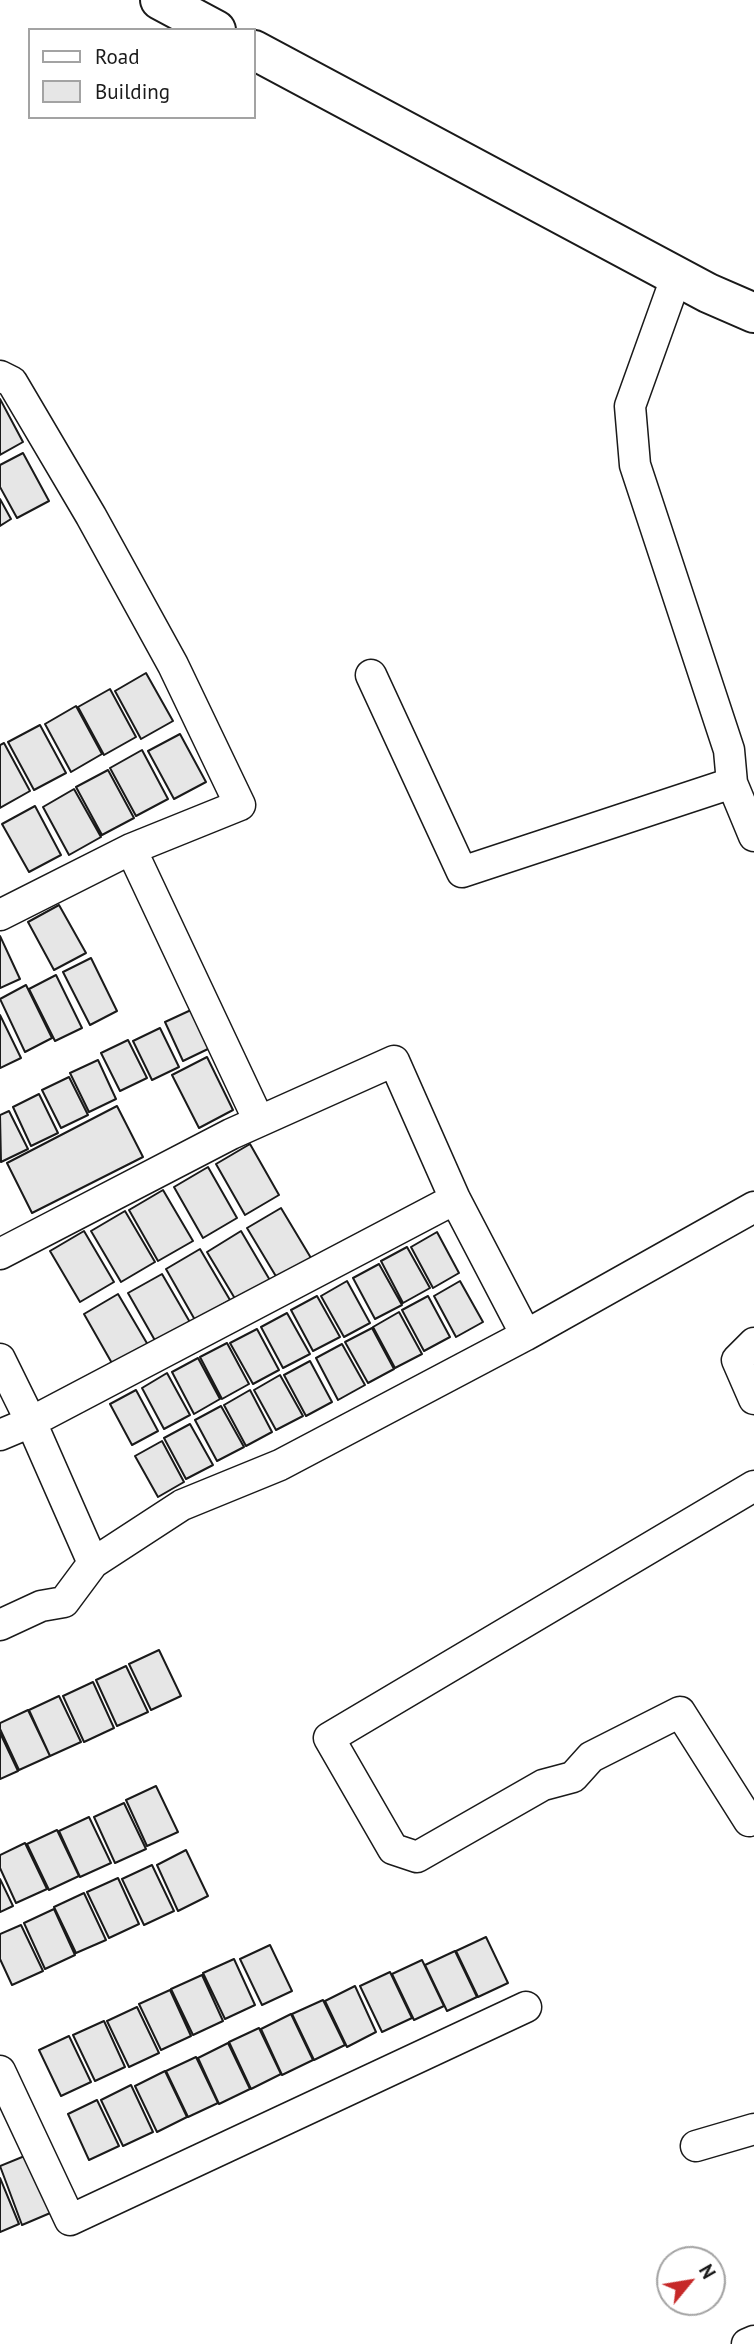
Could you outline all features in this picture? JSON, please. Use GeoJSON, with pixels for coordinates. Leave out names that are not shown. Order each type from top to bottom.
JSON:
{"type":"FeatureCollection","features":[{"type":"Feature","properties":{"kind":"street"},"geometry":{"type":"LineString","coordinates":[[160,0],[212,28]]}},
{"type":"Feature","properties":{"kind":"street"},"geometry":{"type":"LineString","coordinates":[[256,51],[677,275],[754,313]]}},
{"type":"Feature","properties":{"kind":"street"},"geometry":{"type":"LineString","coordinates":[[677,275],[630,406],[635,465],[729,750],[732,783],[754,836]]}},
{"type":"Feature","properties":{"kind":"street"},"geometry":{"type":"LineString","coordinates":[[0,376],[12,382],[91,516],[173,665],[240,805],[131,849],[0,915]]}},
{"type":"Feature","properties":{"kind":"street"},"geometry":{"type":"LineString","coordinates":[[371,676],[462,872],[732,783]]}},
{"type":"Feature","properties":{"kind":"street"},"geometry":{"type":"LineString","coordinates":[[131,849],[259,1121]]}},
{"type":"Feature","properties":{"kind":"street"},"geometry":{"type":"LineString","coordinates":[[0,1254],[259,1121],[394,1061],[455,1199],[526,1335]]}},
{"type":"Feature","properties":{"kind":"street"},"geometry":{"type":"LineString","coordinates":[[0,1435],[31,1422],[455,1199]]}},
{"type":"Feature","properties":{"kind":"street"},"geometry":{"type":"LineString","coordinates":[[0,1625],[41,1606],[64,1602],[93,1563],[182,1505],[281,1465],[526,1335],[754,1207]]}},
{"type":"Feature","properties":{"kind":"street"},"geometry":{"type":"LineString","coordinates":[[754,1343],[737,1360],[754,1399]]}},
{"type":"Feature","properties":{"kind":"street"},"geometry":{"type":"LineString","coordinates":[[0,1359],[93,1563]]}},
{"type":"Feature","properties":{"kind":"street"},"geometry":{"type":"LineString","coordinates":[[749,1821],[680,1712],[591,1757],[573,1777],[543,1785],[417,1857],[393,1849],[329,1738],[754,1486]]}},
{"type":"Feature","properties":{"kind":"street"},"geometry":{"type":"LineString","coordinates":[[0,2071],[70,2220],[527,2007]]}},
{"type":"Feature","properties":{"kind":"street"},"geometry":{"type":"LineString","coordinates":[[696,2146],[754,2129]]}},
{"type":"Feature","properties":{"kind":"street"},"geometry":{"type":"LineString","coordinates":[[747,2344],[754,2341]]}},
{"type":"Feature","properties":{"kind":"building"},"geometry":{"type":"Polygon","coordinates":[[[0,399],[23,442],[0,455],[0,399]]]}},
{"type":"Feature","properties":{"kind":"building"},"geometry":{"type":"Polygon","coordinates":[[[23,453],[49,501],[17,518],[0,487],[0,465],[23,453]]]}},
{"type":"Feature","properties":{"kind":"building"},"geometry":{"type":"Polygon","coordinates":[[[0,499],[11,519],[0,526],[0,499]]]}},
{"type":"Feature","properties":{"kind":"building"},"geometry":{"type":"Polygon","coordinates":[[[146,673],[173,721],[141,739],[115,691],[146,673]]]}},
{"type":"Feature","properties":{"kind":"building"},"geometry":{"type":"Polygon","coordinates":[[[110,689],[136,737],[104,755],[78,707],[110,689]]]}},
{"type":"Feature","properties":{"kind":"building"},"geometry":{"type":"Polygon","coordinates":[[[76,706],[102,754],[71,772],[45,724],[76,706]]]}},
{"type":"Feature","properties":{"kind":"building"},"geometry":{"type":"Polygon","coordinates":[[[40,725],[66,773],[34,790],[8,742],[40,725]]]}},
{"type":"Feature","properties":{"kind":"building"},"geometry":{"type":"Polygon","coordinates":[[[180,734],[206,782],[174,799],[148,751],[180,734]]]}},
{"type":"Feature","properties":{"kind":"building"},"geometry":{"type":"Polygon","coordinates":[[[4,743],[30,791],[0,808],[0,745],[4,743]]]}},
{"type":"Feature","properties":{"kind":"building"},"geometry":{"type":"Polygon","coordinates":[[[142,750],[168,799],[136,816],[110,768],[142,750]]]}},
{"type":"Feature","properties":{"kind":"building"},"geometry":{"type":"Polygon","coordinates":[[[108,770],[134,818],[102,835],[76,787],[108,770]]]}},
{"type":"Feature","properties":{"kind":"building"},"geometry":{"type":"Polygon","coordinates":[[[74,789],[101,837],[69,855],[43,807],[74,789]]]}},
{"type":"Feature","properties":{"kind":"building"},"geometry":{"type":"Polygon","coordinates":[[[35,806],[61,855],[29,872],[2,824],[35,806]]]}},
{"type":"Feature","properties":{"kind":"building"},"geometry":{"type":"Polygon","coordinates":[[[59,905],[86,953],[54,970],[28,922],[59,905]]]}},
{"type":"Feature","properties":{"kind":"building"},"geometry":{"type":"Polygon","coordinates":[[[0,936],[20,979],[0,988],[0,936]]]}},
{"type":"Feature","properties":{"kind":"building"},"geometry":{"type":"Polygon","coordinates":[[[91,958],[117,1011],[90,1025],[63,972],[91,958]]]}},
{"type":"Feature","properties":{"kind":"building"},"geometry":{"type":"Polygon","coordinates":[[[56,975],[82,1028],[55,1041],[29,989],[56,975]]]}},
{"type":"Feature","properties":{"kind":"building"},"geometry":{"type":"Polygon","coordinates":[[[26,985],[52,1038],[25,1052],[0,999],[26,985]]]}},
{"type":"Feature","properties":{"kind":"building"},"geometry":{"type":"Polygon","coordinates":[[[191,1010],[210,1048],[183,1061],[165,1022],[191,1010]]]}},
{"type":"Feature","properties":{"kind":"building"},"geometry":{"type":"Polygon","coordinates":[[[0,1015],[21,1058],[0,1068],[0,1015]]]}},
{"type":"Feature","properties":{"kind":"building"},"geometry":{"type":"Polygon","coordinates":[[[160,1028],[179,1067],[152,1080],[133,1041],[160,1028]]]}},
{"type":"Feature","properties":{"kind":"building"},"geometry":{"type":"Polygon","coordinates":[[[128,1040],[147,1078],[120,1091],[101,1053],[128,1040]]]}},
{"type":"Feature","properties":{"kind":"building"},"geometry":{"type":"Polygon","coordinates":[[[207,1057],[233,1110],[199,1128],[172,1075],[207,1057]]]}},
{"type":"Feature","properties":{"kind":"building"},"geometry":{"type":"Polygon","coordinates":[[[98,1060],[116,1099],[89,1112],[70,1073],[98,1060]]]}},
{"type":"Feature","properties":{"kind":"building"},"geometry":{"type":"Polygon","coordinates":[[[69,1077],[88,1115],[61,1128],[42,1090],[69,1077]]]}},
{"type":"Feature","properties":{"kind":"building"},"geometry":{"type":"Polygon","coordinates":[[[39,1094],[58,1133],[31,1146],[13,1107],[39,1094]]]}},
{"type":"Feature","properties":{"kind":"building"},"geometry":{"type":"Polygon","coordinates":[[[117,1106],[143,1157],[32,1213],[7,1163],[117,1106]]]}},
{"type":"Feature","properties":{"kind":"building"},"geometry":{"type":"Polygon","coordinates":[[[9,1111],[28,1149],[1,1162],[0,1115],[9,1111]]]}},
{"type":"Feature","properties":{"kind":"building"},"geometry":{"type":"Polygon","coordinates":[[[250,1144],[279,1195],[245,1215],[216,1164],[250,1144]]]}},
{"type":"Feature","properties":{"kind":"building"},"geometry":{"type":"Polygon","coordinates":[[[208,1167],[237,1218],[203,1238],[174,1187],[208,1167]]]}},
{"type":"Feature","properties":{"kind":"building"},"geometry":{"type":"Polygon","coordinates":[[[163,1190],[193,1241],[158,1261],[129,1210],[163,1190]]]}},
{"type":"Feature","properties":{"kind":"building"},"geometry":{"type":"Polygon","coordinates":[[[281,1208],[311,1258],[277,1278],[247,1228],[281,1208]]]}},
{"type":"Feature","properties":{"kind":"building"},"geometry":{"type":"Polygon","coordinates":[[[125,1211],[155,1262],[121,1282],[91,1231],[125,1211]]]}},
{"type":"Feature","properties":{"kind":"building"},"geometry":{"type":"Polygon","coordinates":[[[84,1231],[114,1282],[80,1302],[50,1251],[84,1231]]]}},
{"type":"Feature","properties":{"kind":"building"},"geometry":{"type":"Polygon","coordinates":[[[241,1231],[271,1282],[237,1302],[207,1252],[241,1231]]]}},
{"type":"Feature","properties":{"kind":"building"},"geometry":{"type":"Polygon","coordinates":[[[437,1232],[459,1273],[433,1288],[411,1247],[437,1232]]]}},
{"type":"Feature","properties":{"kind":"building"},"geometry":{"type":"Polygon","coordinates":[[[407,1247],[430,1288],[403,1303],[381,1261],[407,1247]]]}},
{"type":"Feature","properties":{"kind":"building"},"geometry":{"type":"Polygon","coordinates":[[[200,1249],[230,1300],[195,1320],[166,1269],[200,1249]]]}},
{"type":"Feature","properties":{"kind":"building"},"geometry":{"type":"Polygon","coordinates":[[[379,1264],[402,1305],[375,1319],[353,1278],[379,1264]]]}},
{"type":"Feature","properties":{"kind":"building"},"geometry":{"type":"Polygon","coordinates":[[[162,1274],[191,1324],[157,1344],[128,1293],[162,1274]]]}},
{"type":"Feature","properties":{"kind":"building"},"geometry":{"type":"Polygon","coordinates":[[[347,1281],[370,1323],[344,1337],[321,1296],[347,1281]]]}},
{"type":"Feature","properties":{"kind":"building"},"geometry":{"type":"Polygon","coordinates":[[[460,1281],[483,1322],[456,1337],[434,1296],[460,1281]]]}},
{"type":"Feature","properties":{"kind":"building"},"geometry":{"type":"Polygon","coordinates":[[[118,1294],[148,1345],[113,1365],[84,1314],[118,1294]]]}},
{"type":"Feature","properties":{"kind":"building"},"geometry":{"type":"Polygon","coordinates":[[[317,1296],[340,1337],[313,1351],[291,1310],[317,1296]]]}},
{"type":"Feature","properties":{"kind":"building"},"geometry":{"type":"Polygon","coordinates":[[[428,1296],[450,1337],[424,1351],[402,1310],[428,1296]]]}},
{"type":"Feature","properties":{"kind":"building"},"geometry":{"type":"Polygon","coordinates":[[[399,1312],[422,1354],[395,1368],[373,1327],[399,1312]]]}},
{"type":"Feature","properties":{"kind":"building"},"geometry":{"type":"Polygon","coordinates":[[[287,1313],[310,1354],[283,1368],[261,1327],[287,1313]]]}},
{"type":"Feature","properties":{"kind":"building"},"geometry":{"type":"Polygon","coordinates":[[[372,1328],[394,1369],[368,1383],[345,1342],[372,1328]]]}},
{"type":"Feature","properties":{"kind":"building"},"geometry":{"type":"Polygon","coordinates":[[[257,1329],[279,1370],[253,1384],[230,1343],[257,1329]]]}},
{"type":"Feature","properties":{"kind":"building"},"geometry":{"type":"Polygon","coordinates":[[[227,1343],[249,1384],[222,1399],[200,1357],[227,1343]]]}},
{"type":"Feature","properties":{"kind":"building"},"geometry":{"type":"Polygon","coordinates":[[[342,1344],[365,1385],[338,1400],[316,1358],[342,1344]]]}},
{"type":"Feature","properties":{"kind":"building"},"geometry":{"type":"Polygon","coordinates":[[[198,1358],[220,1399],[194,1414],[172,1372],[198,1358]]]}},
{"type":"Feature","properties":{"kind":"building"},"geometry":{"type":"Polygon","coordinates":[[[310,1361],[332,1402],[306,1416],[284,1375],[310,1361]]]}},
{"type":"Feature","properties":{"kind":"building"},"geometry":{"type":"Polygon","coordinates":[[[167,1373],[190,1415],[164,1429],[142,1388],[167,1373]]]}},
{"type":"Feature","properties":{"kind":"building"},"geometry":{"type":"Polygon","coordinates":[[[280,1375],[303,1416],[276,1430],[254,1390],[280,1375]]]}},
{"type":"Feature","properties":{"kind":"building"},"geometry":{"type":"Polygon","coordinates":[[[136,1390],[158,1431],[132,1445],[110,1404],[136,1390]]]}},
{"type":"Feature","properties":{"kind":"building"},"geometry":{"type":"Polygon","coordinates":[[[250,1390],[272,1432],[246,1446],[224,1405],[250,1390]]]}},
{"type":"Feature","properties":{"kind":"building"},"geometry":{"type":"Polygon","coordinates":[[[221,1406],[244,1447],[217,1461],[195,1420],[221,1406]]]}},
{"type":"Feature","properties":{"kind":"building"},"geometry":{"type":"Polygon","coordinates":[[[190,1424],[213,1465],[186,1479],[164,1438],[190,1424]]]}},
{"type":"Feature","properties":{"kind":"building"},"geometry":{"type":"Polygon","coordinates":[[[162,1441],[184,1482],[158,1497],[135,1456],[162,1441]]]}},
{"type":"Feature","properties":{"kind":"building"},"geometry":{"type":"Polygon","coordinates":[[[159,1650],[181,1696],[151,1710],[129,1664],[159,1650]]]}},
{"type":"Feature","properties":{"kind":"building"},"geometry":{"type":"Polygon","coordinates":[[[126,1666],[148,1712],[117,1726],[96,1680],[126,1666]]]}},
{"type":"Feature","properties":{"kind":"building"},"geometry":{"type":"Polygon","coordinates":[[[93,1682],[114,1728],[84,1742],[63,1696],[93,1682]]]}},
{"type":"Feature","properties":{"kind":"building"},"geometry":{"type":"Polygon","coordinates":[[[59,1696],[81,1742],[50,1756],[29,1710],[59,1696]]]}},
{"type":"Feature","properties":{"kind":"building"},"geometry":{"type":"Polygon","coordinates":[[[28,1710],[50,1756],[19,1770],[0,1729],[0,1723],[28,1710]]]}},
{"type":"Feature","properties":{"kind":"building"},"geometry":{"type":"Polygon","coordinates":[[[0,1733],[18,1771],[0,1779],[0,1733]]]}},
{"type":"Feature","properties":{"kind":"building"},"geometry":{"type":"Polygon","coordinates":[[[156,1786],[178,1832],[147,1846],[126,1800],[156,1786]]]}},
{"type":"Feature","properties":{"kind":"building"},"geometry":{"type":"Polygon","coordinates":[[[124,1803],[146,1849],[115,1863],[94,1817],[124,1803]]]}},
{"type":"Feature","properties":{"kind":"building"},"geometry":{"type":"Polygon","coordinates":[[[89,1817],[111,1863],[80,1877],[59,1831],[89,1817]]]}},
{"type":"Feature","properties":{"kind":"building"},"geometry":{"type":"Polygon","coordinates":[[[57,1830],[79,1876],[49,1890],[27,1844],[57,1830]]]}},
{"type":"Feature","properties":{"kind":"building"},"geometry":{"type":"Polygon","coordinates":[[[25,1843],[47,1889],[16,1903],[0,1868],[0,1855],[25,1843]]]}},
{"type":"Feature","properties":{"kind":"building"},"geometry":{"type":"Polygon","coordinates":[[[186,1850],[208,1896],[178,1911],[157,1865],[186,1850]]]}},
{"type":"Feature","properties":{"kind":"building"},"geometry":{"type":"Polygon","coordinates":[[[152,1865],[174,1911],[144,1925],[122,1879],[152,1865]]]}},
{"type":"Feature","properties":{"kind":"building"},"geometry":{"type":"Polygon","coordinates":[[[118,1878],[139,1924],[109,1938],[87,1892],[118,1878]]]}},
{"type":"Feature","properties":{"kind":"building"},"geometry":{"type":"Polygon","coordinates":[[[0,1879],[13,1906],[0,1912],[0,1879]]]}},
{"type":"Feature","properties":{"kind":"building"},"geometry":{"type":"Polygon","coordinates":[[[84,1893],[106,1940],[76,1953],[54,1907],[84,1893]]]}},
{"type":"Feature","properties":{"kind":"building"},"geometry":{"type":"Polygon","coordinates":[[[54,1909],[75,1955],[45,1969],[24,1923],[54,1909]]]}},
{"type":"Feature","properties":{"kind":"building"},"geometry":{"type":"Polygon","coordinates":[[[21,1925],[43,1971],[12,1985],[0,1959],[0,1934],[21,1925]]]}},
{"type":"Feature","properties":{"kind":"building"},"geometry":{"type":"Polygon","coordinates":[[[486,1937],[508,1983],[478,1997],[456,1951],[486,1937]]]}},
{"type":"Feature","properties":{"kind":"building"},"geometry":{"type":"Polygon","coordinates":[[[270,1945],[292,1991],[262,2005],[240,1959],[270,1945]]]}},
{"type":"Feature","properties":{"kind":"building"},"geometry":{"type":"Polygon","coordinates":[[[455,1951],[477,1997],[447,2011],[425,1965],[455,1951]]]}},
{"type":"Feature","properties":{"kind":"building"},"geometry":{"type":"Polygon","coordinates":[[[234,1959],[255,2005],[225,2019],[203,1973],[234,1959]]]}},
{"type":"Feature","properties":{"kind":"building"},"geometry":{"type":"Polygon","coordinates":[[[422,1960],[444,2006],[414,2020],[392,1974],[422,1960]]]}},
{"type":"Feature","properties":{"kind":"building"},"geometry":{"type":"Polygon","coordinates":[[[390,1972],[412,2018],[382,2032],[360,1986],[390,1972]]]}},
{"type":"Feature","properties":{"kind":"building"},"geometry":{"type":"Polygon","coordinates":[[[202,1975],[223,2021],[193,2035],[171,1989],[202,1975]]]}},
{"type":"Feature","properties":{"kind":"building"},"geometry":{"type":"Polygon","coordinates":[[[355,1986],[376,2032],[347,2047],[325,2001],[355,1986]]]}},
{"type":"Feature","properties":{"kind":"building"},"geometry":{"type":"Polygon","coordinates":[[[170,1990],[191,2036],[161,2050],[139,2004],[170,1990]]]}},
{"type":"Feature","properties":{"kind":"building"},"geometry":{"type":"Polygon","coordinates":[[[323,2000],[345,2045],[314,2060],[292,2014],[323,2000]]]}},
{"type":"Feature","properties":{"kind":"building"},"geometry":{"type":"Polygon","coordinates":[[[137,2007],[159,2053],[129,2067],[107,2021],[137,2007]]]}},
{"type":"Feature","properties":{"kind":"building"},"geometry":{"type":"Polygon","coordinates":[[[291,2014],[313,2060],[282,2075],[261,2029],[291,2014]]]}},
{"type":"Feature","properties":{"kind":"building"},"geometry":{"type":"Polygon","coordinates":[[[104,2021],[125,2067],[95,2081],[73,2035],[104,2021]]]}},
{"type":"Feature","properties":{"kind":"building"},"geometry":{"type":"Polygon","coordinates":[[[259,2028],[281,2074],[251,2089],[229,2042],[259,2028]]]}},
{"type":"Feature","properties":{"kind":"building"},"geometry":{"type":"Polygon","coordinates":[[[69,2036],[91,2082],[61,2096],[39,2050],[69,2036]]]}},
{"type":"Feature","properties":{"kind":"building"},"geometry":{"type":"Polygon","coordinates":[[[228,2043],[250,2089],[219,2104],[198,2058],[228,2043]]]}},
{"type":"Feature","properties":{"kind":"building"},"geometry":{"type":"Polygon","coordinates":[[[196,2057],[218,2103],[188,2117],[166,2071],[196,2057]]]}},
{"type":"Feature","properties":{"kind":"building"},"geometry":{"type":"Polygon","coordinates":[[[165,2071],[187,2117],[157,2132],[135,2086],[165,2071]]]}},
{"type":"Feature","properties":{"kind":"building"},"geometry":{"type":"Polygon","coordinates":[[[131,2085],[153,2132],[123,2146],[101,2100],[131,2085]]]}},
{"type":"Feature","properties":{"kind":"building"},"geometry":{"type":"Polygon","coordinates":[[[97,2100],[119,2146],[89,2160],[68,2114],[97,2100]]]}},
{"type":"Feature","properties":{"kind":"building"},"geometry":{"type":"Polygon","coordinates":[[[32,2153],[55,2211],[22,2225],[0,2166],[32,2153]]]}},
{"type":"Feature","properties":{"kind":"building"},"geometry":{"type":"Polygon","coordinates":[[[0,2178],[19,2224],[0,2232],[0,2178]]]}}]}
